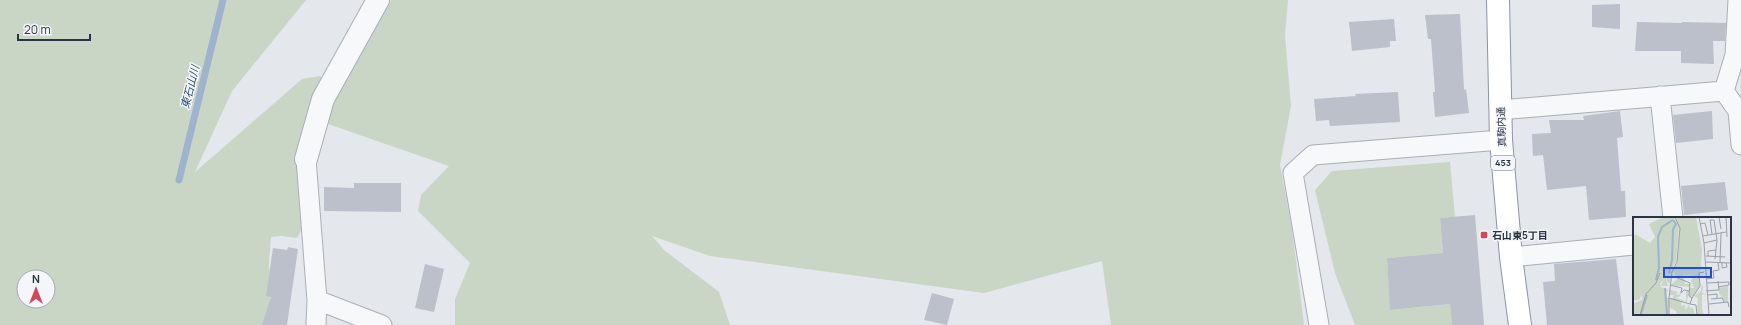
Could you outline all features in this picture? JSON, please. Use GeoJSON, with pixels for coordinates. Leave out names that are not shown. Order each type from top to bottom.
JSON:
{"type":"FeatureCollection","features":[{"type":"Feature","properties":{"kind":"highway","name":"真駒内通"},"geometry":{"type":"LineString","coordinates":[[1498,0],[1501,140],[1511,257],[1520,325]]}},
{"type":"Feature","properties":{"kind":"street"},"geometry":{"type":"LineString","coordinates":[[316,325],[317,300],[306,159],[323,99],[378,0]]}},
{"type":"Feature","properties":{"kind":"street"},"geometry":{"type":"LineString","coordinates":[[1724,91],[1735,55],[1738,0]]}},
{"type":"Feature","properties":{"kind":"street"},"geometry":{"type":"LineString","coordinates":[[1500,110],[1724,91]]}},
{"type":"Feature","properties":{"kind":"street"},"geometry":{"type":"LineString","coordinates":[[1724,91],[1739,111],[1741,145]]}},
{"type":"Feature","properties":{"kind":"street"},"geometry":{"type":"LineString","coordinates":[[1660,96],[1673,217]]}},
{"type":"Feature","properties":{"kind":"street"},"geometry":{"type":"LineString","coordinates":[[1319,325],[1293,173],[1313,155],[1501,140]]}},
{"type":"Feature","properties":{"kind":"street"},"geometry":{"type":"LineString","coordinates":[[1511,257],[1633,245]]}},
{"type":"Feature","properties":{"kind":"street"},"geometry":{"type":"LineString","coordinates":[[317,300],[382,325]]}},
{"type":"Feature","properties":{"kind":"green space"},"geometry":{"type":"Polygon","coordinates":[[[0,0],[306,0],[232,91],[195,172],[302,79],[320,76],[326,84],[305,223],[297,238],[281,236],[271,237],[269,263],[271,309],[265,325],[0,325],[0,0]]]}},
{"type":"Feature","properties":{"kind":"green space"},"geometry":{"type":"Polygon","coordinates":[[[391,0],[1288,0],[1285,35],[1291,106],[1280,165],[1292,229],[1304,325],[1111,325],[1102,261],[984,293],[710,256],[652,236],[664,250],[719,292],[730,325],[455,325],[455,299],[470,263],[418,211],[421,195],[449,166],[325,123],[333,95],[391,0]]]}},
{"type":"Feature","properties":{"kind":"green space"},"geometry":{"type":"Polygon","coordinates":[[[1450,162],[1455,217],[1440,218],[1443,253],[1387,258],[1391,310],[1450,304],[1452,325],[1355,325],[1335,273],[1315,190],[1332,171],[1450,162]]]}},
{"type":"Feature","properties":{"kind":"building"},"geometry":{"type":"Polygon","coordinates":[[[1620,4],[1620,29],[1592,27],[1592,5],[1620,4]]]}},
{"type":"Feature","properties":{"kind":"building"},"geometry":{"type":"Polygon","coordinates":[[[1460,14],[1464,90],[1466,89],[1469,113],[1435,117],[1433,92],[1435,92],[1431,39],[1428,39],[1425,15],[1460,14]]]}},
{"type":"Feature","properties":{"kind":"building"},"geometry":{"type":"Polygon","coordinates":[[[1394,19],[1396,41],[1390,41],[1390,47],[1352,51],[1349,22],[1394,19]]]}},
{"type":"Feature","properties":{"kind":"building"},"geometry":{"type":"Polygon","coordinates":[[[1637,22],[1726,23],[1725,41],[1713,41],[1714,64],[1681,63],[1681,51],[1635,51],[1637,22]]]}},
{"type":"Feature","properties":{"kind":"building"},"geometry":{"type":"Polygon","coordinates":[[[1398,92],[1400,122],[1330,126],[1329,120],[1316,121],[1314,99],[1356,96],[1355,94],[1398,92]]]}},
{"type":"Feature","properties":{"kind":"building"},"geometry":{"type":"Polygon","coordinates":[[[1620,111],[1623,137],[1617,138],[1621,191],[1625,191],[1626,217],[1589,220],[1586,186],[1547,190],[1543,155],[1533,156],[1532,134],[1551,133],[1549,120],[1584,120],[1583,116],[1620,111]]]}},
{"type":"Feature","properties":{"kind":"building"},"geometry":{"type":"Polygon","coordinates":[[[1712,111],[1713,139],[1676,143],[1673,115],[1712,111]]]}},
{"type":"Feature","properties":{"kind":"building"},"geometry":{"type":"Polygon","coordinates":[[[1725,182],[1728,210],[1684,215],[1681,186],[1725,182]]]}},
{"type":"Feature","properties":{"kind":"building"},"geometry":{"type":"Polygon","coordinates":[[[354,183],[401,183],[401,212],[324,211],[324,187],[354,188],[354,183]]]}},
{"type":"Feature","properties":{"kind":"building"},"geometry":{"type":"Polygon","coordinates":[[[1475,215],[1484,325],[1452,325],[1450,304],[1390,310],[1387,258],[1443,253],[1440,218],[1475,215]]]}},
{"type":"Feature","properties":{"kind":"building"},"geometry":{"type":"Polygon","coordinates":[[[288,247],[298,249],[287,325],[262,325],[271,297],[266,296],[273,248],[287,250],[288,247]]]}},
{"type":"Feature","properties":{"kind":"building"},"geometry":{"type":"Polygon","coordinates":[[[1616,259],[1624,325],[1547,325],[1543,282],[1555,281],[1554,264],[1616,259]]]}},
{"type":"Feature","properties":{"kind":"building"},"geometry":{"type":"Polygon","coordinates":[[[425,264],[444,269],[434,312],[415,308],[425,264]]]}},
{"type":"Feature","properties":{"kind":"building"},"geometry":{"type":"Polygon","coordinates":[[[932,293],[954,299],[947,325],[924,320],[932,293]]]}},
{"type":"Feature","properties":{"kind":"waterway","name":"東石山川"},"geometry":{"type":"LineString","coordinates":[[179,180],[223,0]]}},
{"type":"Feature","properties":{"kind":"place","name":"石山東5丁目"},"geometry":{"type":"Point","coordinates":[1484,235]}}]}
